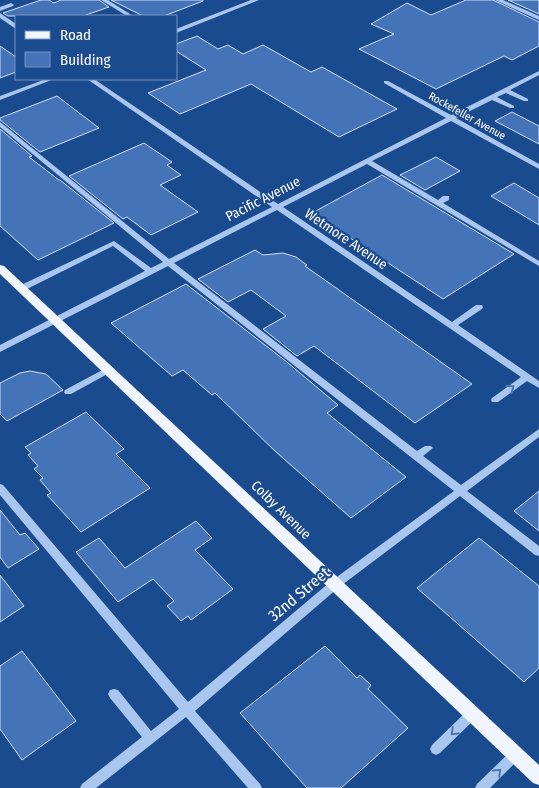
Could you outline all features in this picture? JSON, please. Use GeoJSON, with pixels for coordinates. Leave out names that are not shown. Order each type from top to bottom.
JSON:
{"type":"FeatureCollection","features":[{"type":"Feature","properties":{"kind":"main road","name":"Colby Avenue"},"geometry":{"type":"LineString","coordinates":[[0,268],[539,777]]}},
{"type":"Feature","properties":{"kind":"street"},"geometry":{"type":"LineString","coordinates":[[104,0],[128,15]]}},
{"type":"Feature","properties":{"kind":"street"},"geometry":{"type":"LineString","coordinates":[[232,0],[242,6]]}},
{"type":"Feature","properties":{"kind":"street"},"geometry":{"type":"LineString","coordinates":[[178,29],[256,0]]}},
{"type":"Feature","properties":{"kind":"street"},"geometry":{"type":"LineString","coordinates":[[498,0],[539,18]]}},
{"type":"Feature","properties":{"kind":"street"},"geometry":{"type":"LineString","coordinates":[[0,10],[11,6]]}},
{"type":"Feature","properties":{"kind":"street"},"geometry":{"type":"LineString","coordinates":[[0,15],[15,25]]}},
{"type":"Feature","properties":{"kind":"street","name":"Pacific Avenue"},"geometry":{"type":"LineString","coordinates":[[0,349],[539,73]]}},
{"type":"Feature","properties":{"kind":"street"},"geometry":{"type":"LineString","coordinates":[[0,98],[48,80]]}},
{"type":"Feature","properties":{"kind":"street","name":"Wetmore Avenue"},"geometry":{"type":"LineString","coordinates":[[91,80],[539,385]]}},
{"type":"Feature","properties":{"kind":"street","name":"Rockefeller Avenue"},"geometry":{"type":"LineString","coordinates":[[386,82],[539,167]]}},
{"type":"Feature","properties":{"kind":"street"},"geometry":{"type":"LineString","coordinates":[[505,90],[526,100]]}},
{"type":"Feature","properties":{"kind":"street"},"geometry":{"type":"LineString","coordinates":[[492,97],[512,107]]}},
{"type":"Feature","properties":{"kind":"street"},"geometry":{"type":"LineString","coordinates":[[0,124],[169,263],[539,552]]}},
{"type":"Feature","properties":{"kind":"street"},"geometry":{"type":"LineString","coordinates":[[367,161],[539,264]]}},
{"type":"Feature","properties":{"kind":"street"},"geometry":{"type":"LineString","coordinates":[[438,203],[446,198]]}},
{"type":"Feature","properties":{"kind":"street"},"geometry":{"type":"LineString","coordinates":[[22,288],[114,243],[151,272]]}},
{"type":"Feature","properties":{"kind":"street"},"geometry":{"type":"LineString","coordinates":[[451,326],[479,307]]}},
{"type":"Feature","properties":{"kind":"street"},"geometry":{"type":"LineString","coordinates":[[68,392],[108,370]]}},
{"type":"Feature","properties":{"kind":"street"},"geometry":{"type":"LineString","coordinates":[[495,400],[527,377]]}},
{"type":"Feature","properties":{"kind":"street","name":"32nd Street"},"geometry":{"type":"LineString","coordinates":[[86,788],[187,710],[334,585],[539,432]]}},
{"type":"Feature","properties":{"kind":"street"},"geometry":{"type":"LineString","coordinates":[[417,456],[428,448]]}},
{"type":"Feature","properties":{"kind":"street"},"geometry":{"type":"LineString","coordinates":[[0,488],[187,710],[256,788]]}},
{"type":"Feature","properties":{"kind":"street"},"geometry":{"type":"LineString","coordinates":[[114,694],[150,738]]}},
{"type":"Feature","properties":{"kind":"street"},"geometry":{"type":"LineString","coordinates":[[436,749],[472,714]]}},
{"type":"Feature","properties":{"kind":"street"},"geometry":{"type":"LineString","coordinates":[[481,788],[515,755]]}},
{"type":"Feature","properties":{"kind":"building"},"geometry":{"type":"Polygon","coordinates":[[[41,0],[49,0],[54,3],[61,0],[99,0],[109,7],[86,15],[8,16],[3,13],[41,0]]]}},
{"type":"Feature","properties":{"kind":"building"},"geometry":{"type":"Polygon","coordinates":[[[111,0],[203,0],[167,15],[141,15],[111,0]]]}},
{"type":"Feature","properties":{"kind":"building"},"geometry":{"type":"Polygon","coordinates":[[[466,0],[493,0],[539,22],[539,46],[512,60],[504,56],[436,89],[359,49],[394,34],[371,24],[407,3],[431,15],[466,0]]]}},
{"type":"Feature","properties":{"kind":"building"},"geometry":{"type":"Polygon","coordinates":[[[508,0],[539,0],[539,14],[508,0]]]}},
{"type":"Feature","properties":{"kind":"building"},"geometry":{"type":"Polygon","coordinates":[[[197,36],[218,49],[228,45],[243,54],[263,45],[311,72],[322,67],[397,109],[339,137],[251,84],[180,114],[148,93],[206,70],[178,52],[178,43],[197,36]]]}},
{"type":"Feature","properties":{"kind":"building"},"geometry":{"type":"Polygon","coordinates":[[[0,46],[15,56],[15,72],[0,78],[0,46]]]}},
{"type":"Feature","properties":{"kind":"building"},"geometry":{"type":"Polygon","coordinates":[[[57,96],[99,128],[40,152],[0,120],[0,118],[57,96]]]}},
{"type":"Feature","properties":{"kind":"building"},"geometry":{"type":"Polygon","coordinates":[[[512,112],[539,126],[539,144],[495,121],[512,112]]]}},
{"type":"Feature","properties":{"kind":"building"},"geometry":{"type":"Polygon","coordinates":[[[0,129],[32,156],[29,157],[114,223],[38,260],[0,226],[0,129]]]}},
{"type":"Feature","properties":{"kind":"building"},"geometry":{"type":"Polygon","coordinates":[[[144,143],[172,162],[167,165],[181,175],[160,185],[198,212],[151,235],[127,217],[123,219],[69,176],[144,143]]]}},
{"type":"Feature","properties":{"kind":"building"},"geometry":{"type":"Polygon","coordinates":[[[436,157],[460,171],[425,190],[400,175],[436,157]]]}},
{"type":"Feature","properties":{"kind":"building"},"geometry":{"type":"Polygon","coordinates":[[[382,175],[514,254],[443,299],[312,213],[382,175]]]}},
{"type":"Feature","properties":{"kind":"building"},"geometry":{"type":"Polygon","coordinates":[[[514,183],[539,198],[539,225],[491,196],[514,183]]]}},
{"type":"Feature","properties":{"kind":"building"},"geometry":{"type":"Polygon","coordinates":[[[255,250],[263,255],[283,253],[296,257],[307,265],[305,266],[472,384],[415,423],[314,346],[297,356],[263,329],[286,316],[251,290],[228,302],[198,279],[255,250]]]}},
{"type":"Feature","properties":{"kind":"building"},"geometry":{"type":"Polygon","coordinates":[[[186,284],[287,362],[338,405],[327,413],[406,477],[351,518],[276,452],[215,393],[212,395],[183,370],[172,376],[111,323],[186,284]]]}},
{"type":"Feature","properties":{"kind":"building"},"geometry":{"type":"Polygon","coordinates":[[[30,371],[46,374],[63,390],[7,421],[0,414],[0,383],[20,373],[30,371]]]}},
{"type":"Feature","properties":{"kind":"building"},"geometry":{"type":"Polygon","coordinates":[[[86,412],[124,449],[116,454],[150,488],[81,532],[47,495],[51,493],[40,480],[43,478],[34,469],[38,466],[28,455],[31,453],[25,447],[86,412]]]}},
{"type":"Feature","properties":{"kind":"building"},"geometry":{"type":"Polygon","coordinates":[[[539,491],[539,531],[514,511],[539,491]]]}},
{"type":"Feature","properties":{"kind":"building"},"geometry":{"type":"Polygon","coordinates":[[[0,510],[20,535],[25,533],[39,549],[8,568],[0,557],[0,510]]]}},
{"type":"Feature","properties":{"kind":"building"},"geometry":{"type":"Polygon","coordinates":[[[196,521],[212,538],[195,550],[233,589],[191,620],[188,616],[181,621],[167,606],[174,601],[153,579],[118,602],[76,552],[99,538],[125,568],[196,521]]]}},
{"type":"Feature","properties":{"kind":"building"},"geometry":{"type":"Polygon","coordinates":[[[479,538],[539,586],[539,668],[524,682],[417,588],[479,538]]]}},
{"type":"Feature","properties":{"kind":"building"},"geometry":{"type":"Polygon","coordinates":[[[0,575],[24,606],[0,622],[0,575]]]}},
{"type":"Feature","properties":{"kind":"building"},"geometry":{"type":"Polygon","coordinates":[[[325,646],[357,678],[360,675],[371,685],[368,689],[408,728],[341,788],[307,788],[240,713],[325,646]]]}},
{"type":"Feature","properties":{"kind":"building"},"geometry":{"type":"Polygon","coordinates":[[[22,651],[76,721],[22,760],[0,729],[0,666],[22,651]]]}}]}
